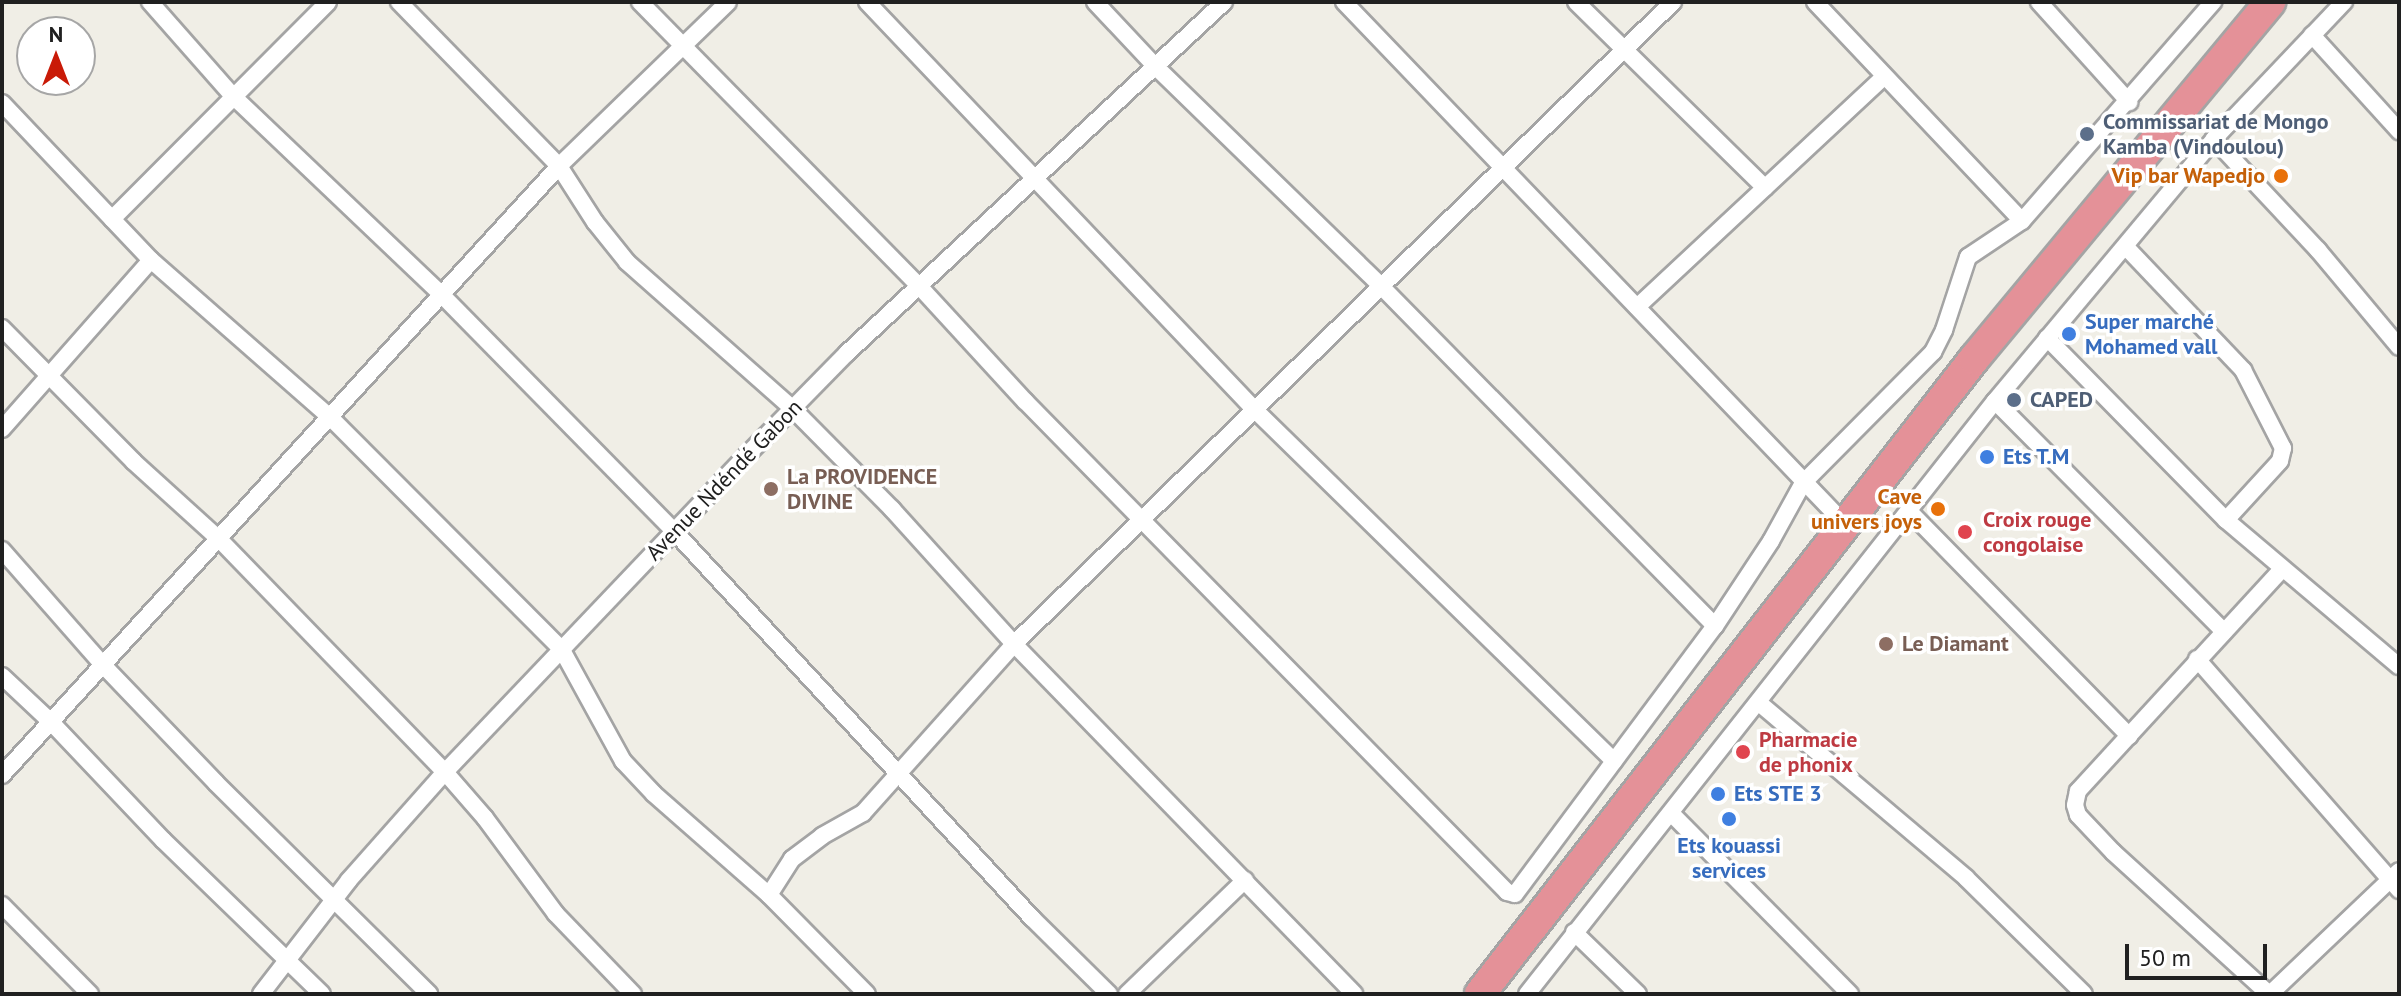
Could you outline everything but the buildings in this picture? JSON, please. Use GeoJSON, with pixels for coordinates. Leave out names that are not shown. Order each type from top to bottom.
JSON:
{"type":"FeatureCollection","features":[{"type":"Feature","properties":{"kind":"highway"},"geometry":{"type":"LineString","coordinates":[[1480,994],[1844,523],[2142,152],[2270,2]]}},
{"type":"Feature","properties":{"kind":"street"},"geometry":{"type":"LineString","coordinates":[[150,2],[233,96],[442,295],[675,532],[1032,918],[1109,994]]}},
{"type":"Feature","properties":{"kind":"street"},"geometry":{"type":"LineString","coordinates":[[112,219],[328,2]]}},
{"type":"Feature","properties":{"kind":"street"},"geometry":{"type":"LineString","coordinates":[[399,2],[559,166],[595,222],[627,262],[793,409],[892,509],[1014,644],[1245,880],[1295,937],[1354,994]]}},
{"type":"Feature","properties":{"kind":"street"},"geometry":{"type":"LineString","coordinates":[[640,2],[920,287],[1025,401],[1507,892],[1515,894],[1715,626],[1764,553],[1803,483],[1933,352],[1944,330],[1968,257],[2022,221],[2129,102],[2213,2]]}},
{"type":"Feature","properties":{"kind":"street"},"geometry":{"type":"LineString","coordinates":[[2,775],[559,166],[681,44],[728,2]]}},
{"type":"Feature","properties":{"kind":"street"},"geometry":{"type":"LineString","coordinates":[[867,2],[1036,176],[1253,408],[1614,761]]}},
{"type":"Feature","properties":{"kind":"street"},"geometry":{"type":"LineString","coordinates":[[1095,2],[1156,67],[1380,285],[1715,626]]}},
{"type":"Feature","properties":{"kind":"street","name":"Avenue Ndéndé Gabon"},"geometry":{"type":"LineString","coordinates":[[261,994],[334,899],[445,772],[847,353],[1224,2]]}},
{"type":"Feature","properties":{"kind":"street"},"geometry":{"type":"LineString","coordinates":[[1344,2],[1844,523]]}},
{"type":"Feature","properties":{"kind":"street"},"geometry":{"type":"LineString","coordinates":[[1576,2],[1765,188]]}},
{"type":"Feature","properties":{"kind":"street"},"geometry":{"type":"LineString","coordinates":[[769,895],[792,859],[822,836],[863,813],[1014,644],[1673,2]]}},
{"type":"Feature","properties":{"kind":"street"},"geometry":{"type":"LineString","coordinates":[[1815,2],[2022,221]]}},
{"type":"Feature","properties":{"kind":"street"},"geometry":{"type":"LineString","coordinates":[[2039,2],[2129,102]]}},
{"type":"Feature","properties":{"kind":"street"},"geometry":{"type":"LineString","coordinates":[[1527,994],[1995,401],[2214,139],[2344,2]]}},
{"type":"Feature","properties":{"kind":"street"},"geometry":{"type":"LineString","coordinates":[[2312,35],[2399,131]]}},
{"type":"Feature","properties":{"kind":"street"},"geometry":{"type":"LineString","coordinates":[[1637,307],[1884,77]]}},
{"type":"Feature","properties":{"kind":"street"},"geometry":{"type":"LineString","coordinates":[[2,103],[151,260],[330,417],[562,650],[623,761],[654,794],[769,895],[867,994]]}},
{"type":"Feature","properties":{"kind":"street"},"geometry":{"type":"LineString","coordinates":[[2214,139],[2318,250],[2399,347]]}},
{"type":"Feature","properties":{"kind":"street"},"geometry":{"type":"LineString","coordinates":[[2126,247],[2243,370],[2283,448],[2280,461],[2226,520]]}},
{"type":"Feature","properties":{"kind":"street"},"geometry":{"type":"LineString","coordinates":[[2,429],[151,260]]}},
{"type":"Feature","properties":{"kind":"street"},"geometry":{"type":"LineString","coordinates":[[2,328],[134,462],[219,539],[445,772],[485,818],[556,914],[633,994]]}},
{"type":"Feature","properties":{"kind":"street"},"geometry":{"type":"LineString","coordinates":[[2047,338],[2226,520],[2281,570],[2399,666]]}},
{"type":"Feature","properties":{"kind":"street"},"geometry":{"type":"LineString","coordinates":[[1995,401],[2224,632]]}},
{"type":"Feature","properties":{"kind":"street"},"geometry":{"type":"LineString","coordinates":[[1909,511],[2129,736]]}},
{"type":"Feature","properties":{"kind":"street"},"geometry":{"type":"LineString","coordinates":[[2,550],[103,665],[429,994]]}},
{"type":"Feature","properties":{"kind":"street"},"geometry":{"type":"LineString","coordinates":[[2197,659],[2396,880],[2270,994],[2124,863],[2078,815],[2075,805],[2078,791],[2197,659],[2281,570]]}},
{"type":"Feature","properties":{"kind":"street"},"geometry":{"type":"LineString","coordinates":[[2,676],[51,722],[163,840],[322,994]]}},
{"type":"Feature","properties":{"kind":"street"},"geometry":{"type":"LineString","coordinates":[[1758,702],[1966,878],[2084,994]]}},
{"type":"Feature","properties":{"kind":"street"},"geometry":{"type":"LineString","coordinates":[[1672,814],[1850,994]]}},
{"type":"Feature","properties":{"kind":"street"},"geometry":{"type":"LineString","coordinates":[[1127,994],[1245,880]]}},
{"type":"Feature","properties":{"kind":"street"},"geometry":{"type":"LineString","coordinates":[[2,905],[90,994]]}},
{"type":"Feature","properties":{"kind":"street"},"geometry":{"type":"LineString","coordinates":[[1574,932],[1638,994]]}},
{"type":"Feature","properties":{"kind":"place","name":"Commissariat de Mongo Kamba (Vindoulou)"},"geometry":{"type":"Point","coordinates":[2087,134]}},
{"type":"Feature","properties":{"kind":"place","name":"Vip bar Wapedjo"},"geometry":{"type":"Point","coordinates":[2281,176]}},
{"type":"Feature","properties":{"kind":"place","name":"Super marché Mohamed vall"},"geometry":{"type":"Point","coordinates":[2069,334]}},
{"type":"Feature","properties":{"kind":"place","name":"CAPED"},"geometry":{"type":"Point","coordinates":[2014,400]}},
{"type":"Feature","properties":{"kind":"place","name":"Ets T.M"},"geometry":{"type":"Point","coordinates":[1987,457]}},
{"type":"Feature","properties":{"kind":"place","name":"La PROVIDENCE DIVINE"},"geometry":{"type":"Point","coordinates":[771,489]}},
{"type":"Feature","properties":{"kind":"place","name":"Cave univers joys"},"geometry":{"type":"Point","coordinates":[1938,509]}},
{"type":"Feature","properties":{"kind":"place","name":"Croix rouge congolaise"},"geometry":{"type":"Point","coordinates":[1965,532]}},
{"type":"Feature","properties":{"kind":"place","name":"Le Diamant"},"geometry":{"type":"Point","coordinates":[1886,644]}},
{"type":"Feature","properties":{"kind":"place","name":"Pharmacie de phonix"},"geometry":{"type":"Point","coordinates":[1743,752]}},
{"type":"Feature","properties":{"kind":"place","name":"Ets STE 3"},"geometry":{"type":"Point","coordinates":[1718,794]}},
{"type":"Feature","properties":{"kind":"place","name":"Ets kouassi services"},"geometry":{"type":"Point","coordinates":[1729,819]}}]}
